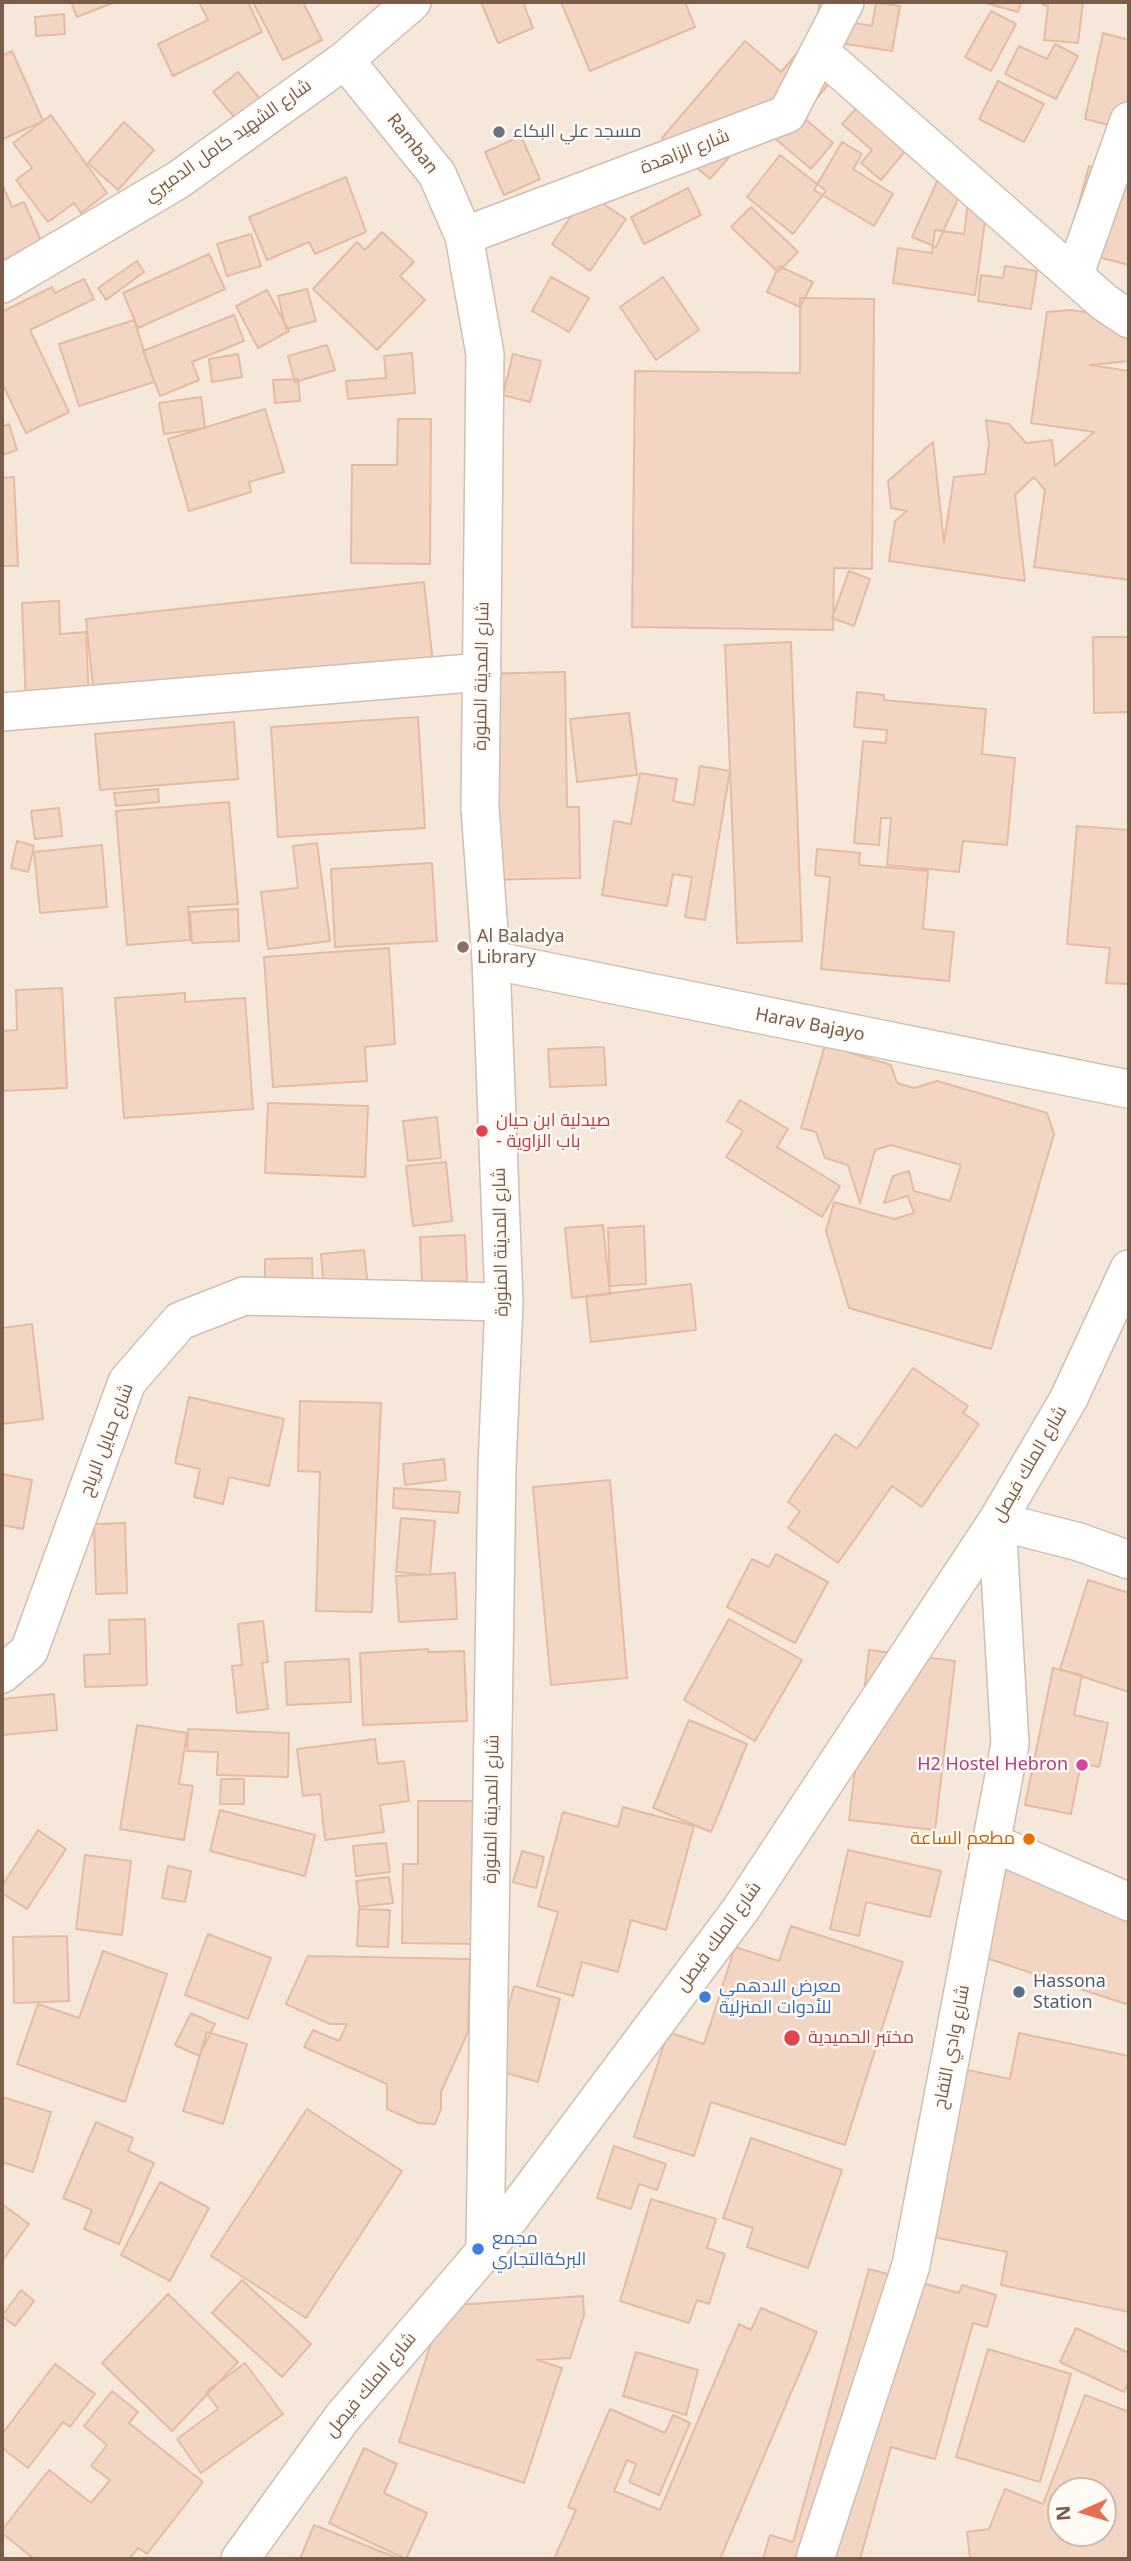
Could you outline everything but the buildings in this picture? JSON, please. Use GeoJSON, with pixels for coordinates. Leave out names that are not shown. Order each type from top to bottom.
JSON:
{"type":"FeatureCollection","features":[{"type":"Feature","properties":{"kind":"street","name":"شارع الشهيد كامل الدميري"},"geometry":{"type":"LineString","coordinates":[[2,284],[178,180],[345,60],[412,2]]}},
{"type":"Feature","properties":{"kind":"street","name":"شارع الزاهدة"},"geometry":{"type":"LineString","coordinates":[[464,236],[787,114],[845,2]]}},
{"type":"Feature","properties":{"kind":"street"},"geometry":{"type":"LineString","coordinates":[[820,52],[1074,276],[1129,319]]}},
{"type":"Feature","properties":{"kind":"street","name":"Ramban"},"geometry":{"type":"LineString","coordinates":[[345,60],[437,174],[464,236]]}},
{"type":"Feature","properties":{"kind":"street"},"geometry":{"type":"LineString","coordinates":[[1074,276],[1129,121]]}},
{"type":"Feature","properties":{"kind":"street","name":"شارع المدينة المنورة"},"geometry":{"type":"LineString","coordinates":[[464,236],[485,354],[480,808],[491,960],[504,1302],[497,1467],[485,2250]]}},
{"type":"Feature","properties":{"kind":"street"},"geometry":{"type":"LineString","coordinates":[[2,712],[482,672]]}},
{"type":"Feature","properties":{"kind":"street","name":"Harav Bajayo"},"geometry":{"type":"LineString","coordinates":[[491,960],[1129,1099]]}},
{"type":"Feature","properties":{"kind":"street","name":"شارع الملك فيصل"},"geometry":{"type":"LineString","coordinates":[[240,2559],[342,2418],[485,2250],[741,1909],[997,1521],[1068,1400],[1129,1269]]}},
{"type":"Feature","properties":{"kind":"street","name":"شارع حبايل الرياح"},"geometry":{"type":"LineString","coordinates":[[2,1674],[29,1651],[127,1382],[180,1321],[244,1296],[504,1302]]}},
{"type":"Feature","properties":{"kind":"street"},"geometry":{"type":"LineString","coordinates":[[997,1521],[1079,1542],[1129,1560]]}},
{"type":"Feature","properties":{"kind":"street","name":"شارع وادي التفاح"},"geometry":{"type":"LineString","coordinates":[[815,2559],[911,2265],[1010,1744],[997,1521]]}},
{"type":"Feature","properties":{"kind":"street"},"geometry":{"type":"LineString","coordinates":[[991,1842],[1129,1902]]}},
{"type":"Feature","properties":{"kind":"shaded area"},"geometry":{"type":"Polygon","coordinates":[[[2,2],[1129,2],[1129,2559],[2,2559],[2,2]]]}},
{"type":"Feature","properties":{"kind":"place","name":"مسجد علي البكاء"},"geometry":{"type":"Point","coordinates":[499,132]}},
{"type":"Feature","properties":{"kind":"place","name":"Al Baladya Library"},"geometry":{"type":"Point","coordinates":[463,947]}},
{"type":"Feature","properties":{"kind":"place","name":"صيدلية ابن حيان - باب الزاوية"},"geometry":{"type":"Point","coordinates":[482,1131]}},
{"type":"Feature","properties":{"kind":"place","name":"H2 Hostel Hebron"},"geometry":{"type":"Point","coordinates":[1082,1765]}},
{"type":"Feature","properties":{"kind":"place","name":"مطعم الساعة"},"geometry":{"type":"Point","coordinates":[1029,1839]}},
{"type":"Feature","properties":{"kind":"place","name":"Hassona Station"},"geometry":{"type":"Point","coordinates":[1019,1992]}},
{"type":"Feature","properties":{"kind":"place","name":"معرض الادهمي للأدوات المنزلية"},"geometry":{"type":"Point","coordinates":[705,1997]}},
{"type":"Feature","properties":{"kind":"place","name":"مختبر الحميدية"},"geometry":{"type":"Point","coordinates":[792,2038]}},
{"type":"Feature","properties":{"kind":"place","name":"مجمع البركةالتجاري"},"geometry":{"type":"Point","coordinates":[478,2249]}}]}
